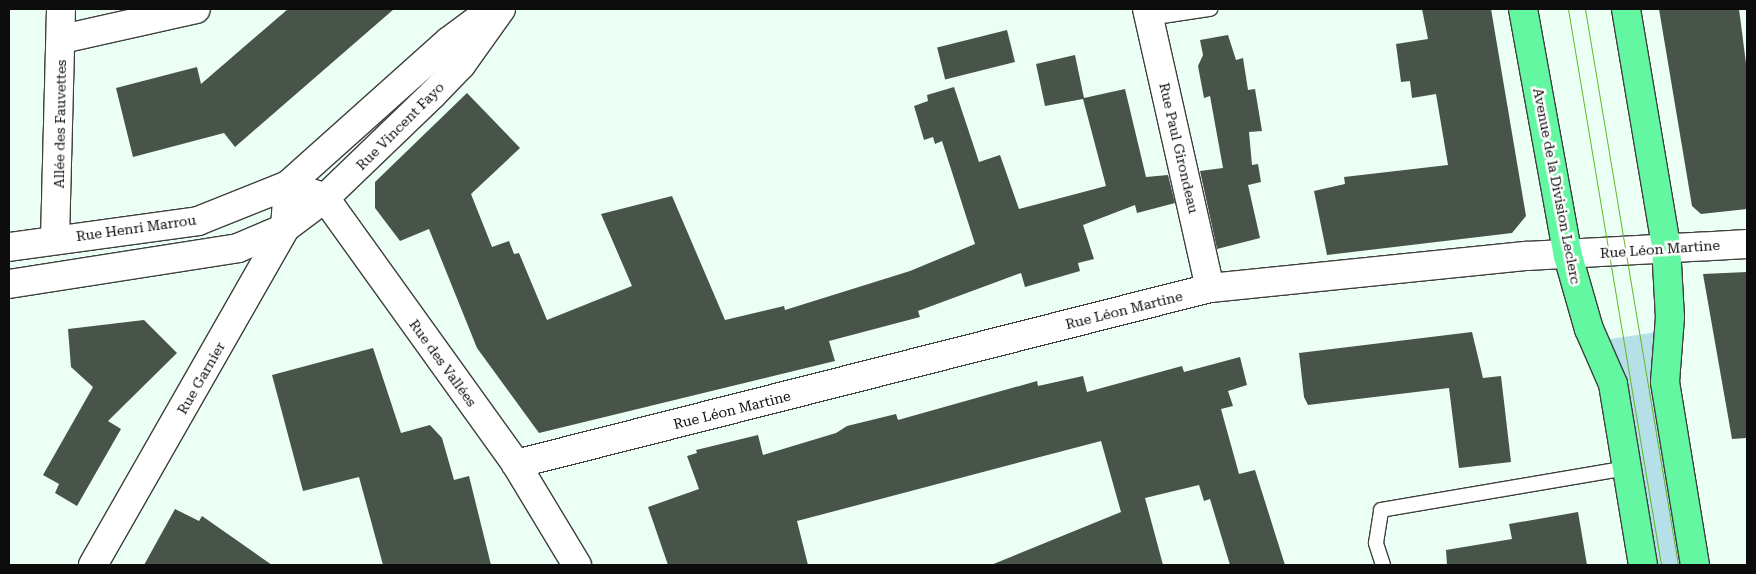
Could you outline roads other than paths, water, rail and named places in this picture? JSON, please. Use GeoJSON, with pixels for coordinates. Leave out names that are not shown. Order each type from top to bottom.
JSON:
{"type":"FeatureCollection","features":[{"type":"Feature","properties":{"kind":"main road","name":"Avenue de la Division Leclerc"},"geometry":{"type":"LineString","coordinates":[[1523,9],[1568,256],[1589,330],[1613,384],[1643,565]]}},
{"type":"Feature","properties":{"kind":"main road"},"geometry":{"type":"LineString","coordinates":[[1626,9],[1666,246],[1670,317],[1665,382],[1695,565]]}},
{"type":"Feature","properties":{"kind":"street","name":"Allée des Fauvettes"},"geometry":{"type":"LineString","coordinates":[[55,239],[62,38],[61,9]]}},
{"type":"Feature","properties":{"kind":"street"},"geometry":{"type":"LineString","coordinates":[[62,38],[196,9]]}},
{"type":"Feature","properties":{"kind":"street","name":"Rue Vincent Fayo"},"geometry":{"type":"LineString","coordinates":[[288,185],[449,41],[493,9]]}},
{"type":"Feature","properties":{"kind":"street","name":"Rue Vincent Fayo"},"geometry":{"type":"LineString","coordinates":[[285,228],[325,198],[461,65],[500,9]]}},
{"type":"Feature","properties":{"kind":"street","name":"Rue Paul Girondeau"},"geometry":{"type":"LineString","coordinates":[[1148,14],[1210,288]]}},
{"type":"Feature","properties":{"kind":"street"},"geometry":{"type":"LineString","coordinates":[[288,185],[325,198]]}},
{"type":"Feature","properties":{"kind":"street","name":"Rue Garnier"},"geometry":{"type":"LineString","coordinates":[[92,565],[285,228],[288,185]]}},
{"type":"Feature","properties":{"kind":"street","name":"Rue Henri Marrou"},"geometry":{"type":"LineString","coordinates":[[9,247],[55,239],[198,221],[288,185]]}},
{"type":"Feature","properties":{"kind":"street","name":"Rue des Vallées"},"geometry":{"type":"LineString","coordinates":[[325,198],[516,464],[577,565]]}},
{"type":"Feature","properties":{"kind":"street"},"geometry":{"type":"LineString","coordinates":[[9,284],[238,248],[285,228]]}},
{"type":"Feature","properties":{"kind":"street","name":"Rue Léon Martine"},"geometry":{"type":"LineString","coordinates":[[516,464],[1210,288],[1666,246],[1747,244]]}},
{"type":"Feature","properties":{"kind":"lane"},"geometry":{"type":"LineString","coordinates":[[1148,14],[1210,9]]}},
{"type":"Feature","properties":{"kind":"lane"},"geometry":{"type":"LineString","coordinates":[[1383,565],[1376,543],[1381,510],[1628,468]]}},
{"type":"Feature","properties":{"kind":"tram line"},"geometry":{"type":"LineString","coordinates":[[1568,9],[1661,565]]}},
{"type":"Feature","properties":{"kind":"tram line"},"geometry":{"type":"LineString","coordinates":[[1585,9],[1678,565]]}}]}
